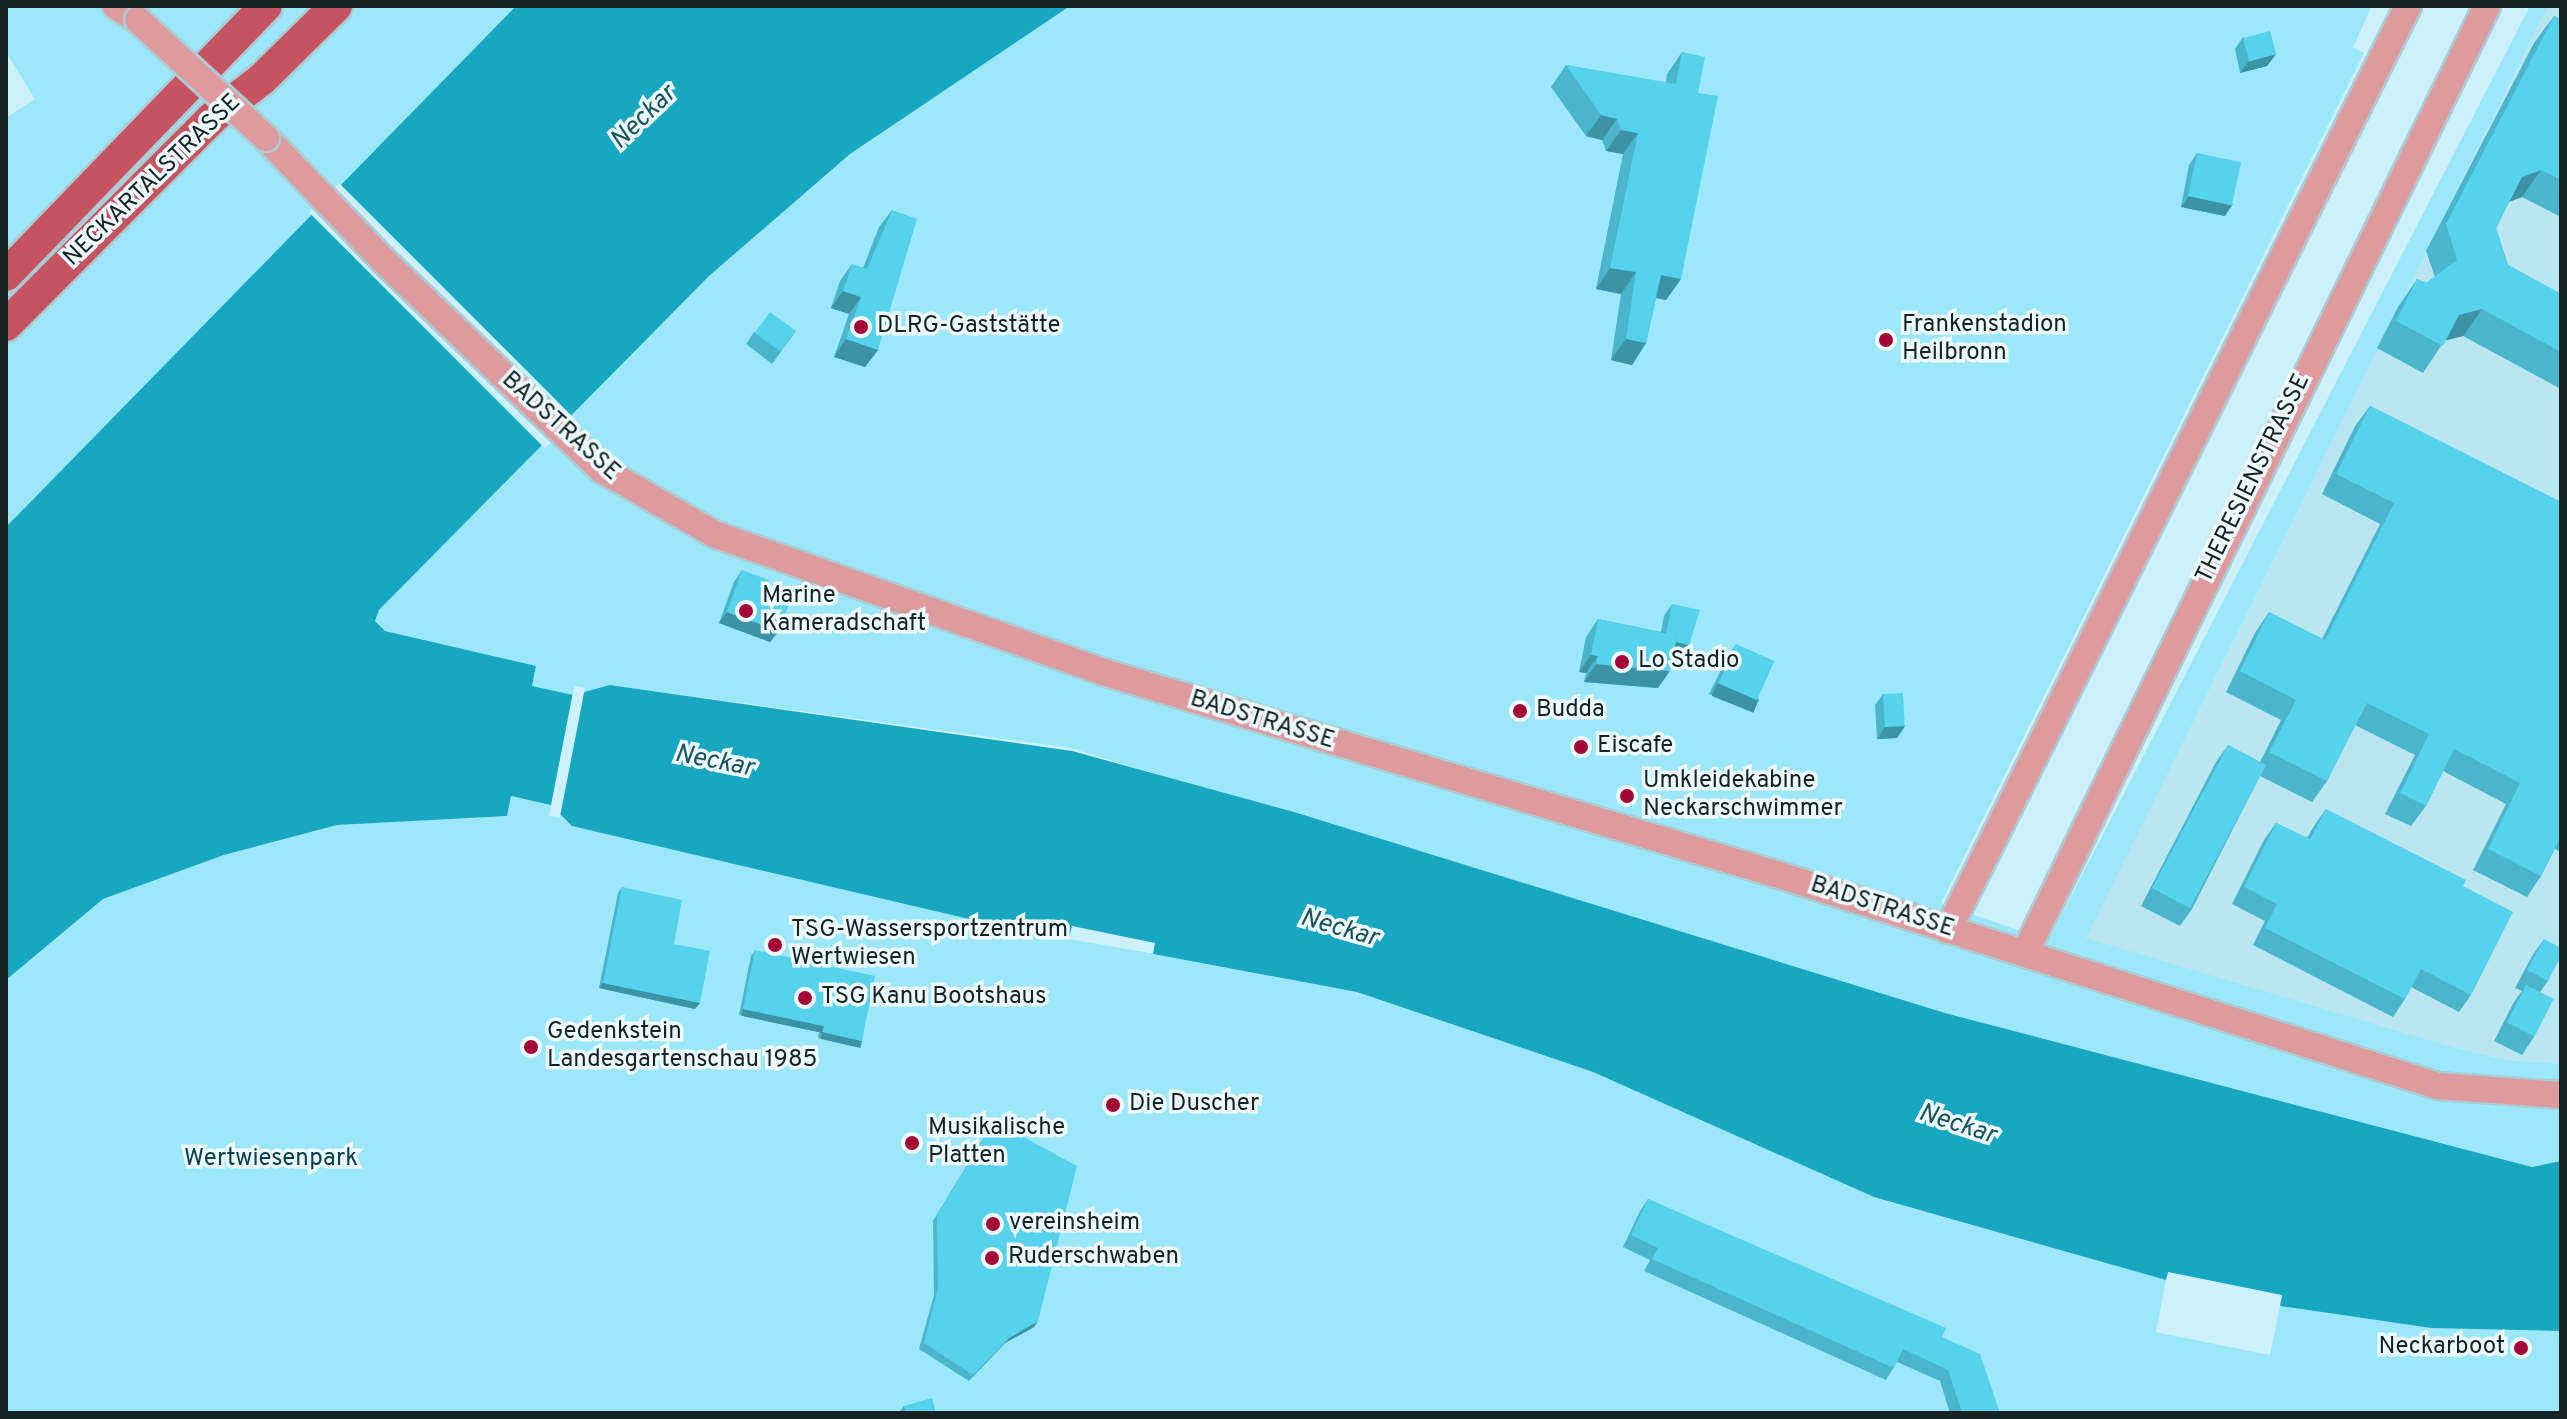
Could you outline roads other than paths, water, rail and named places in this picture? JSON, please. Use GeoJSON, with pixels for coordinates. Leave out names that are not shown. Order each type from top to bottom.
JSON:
{"type":"FeatureCollection","features":[{"type":"Feature","properties":{"kind":"main road","name":"NECKARTALSTRASSE"},"geometry":{"type":"LineString","coordinates":[[6,275],[266,6]]}},
{"type":"Feature","properties":{"kind":"main road","name":"NECKARTALSTRASSE"},"geometry":{"type":"LineString","coordinates":[[6,325],[212,118],[262,79],[336,6]]}},
{"type":"Feature","properties":{"kind":"street"},"geometry":{"type":"LineString","coordinates":[[1948,930],[2408,6]]}},
{"type":"Feature","properties":{"kind":"street","name":"THERESIENSTRASSE"},"geometry":{"type":"LineString","coordinates":[[2025,953],[2487,6]]}},
{"type":"Feature","properties":{"kind":"street","name":"BADSTRASSE"},"geometry":{"type":"LineString","coordinates":[[127,13],[190,64],[384,261],[601,469],[714,534],[1110,674],[2025,953],[2438,1086],[2561,1095]]}},
{"type":"Feature","properties":{"kind":"water","name":"Neckar"},"geometry":{"type":"Polygon","coordinates":[[[516,6],[1070,6],[850,154],[709,276],[379,610],[375,621],[385,631],[536,666],[532,686],[573,695],[610,685],[1072,751],[1294,812],[1945,1013],[2532,1167],[2561,1161],[2561,1331],[2431,1328],[2280,1306],[2282,1295],[2168,1272],[2166,1280],[1874,1197],[1593,1072],[1357,992],[982,922],[572,826],[551,805],[511,796],[507,816],[337,825],[224,855],[103,899],[6,980],[6,527],[516,6]]]}},
{"type":"Feature","properties":{"kind":"place","name":"DLRG-Gaststätte"},"geometry":{"type":"Point","coordinates":[861,327]}},
{"type":"Feature","properties":{"kind":"place","name":"Frankenstadion Heilbronn"},"geometry":{"type":"Point","coordinates":[1886,340]}},
{"type":"Feature","properties":{"kind":"place","name":"Marine Kameradschaft"},"geometry":{"type":"Point","coordinates":[746,611]}},
{"type":"Feature","properties":{"kind":"place","name":"Lo Stadio"},"geometry":{"type":"Point","coordinates":[1622,662]}},
{"type":"Feature","properties":{"kind":"place","name":"Budda"},"geometry":{"type":"Point","coordinates":[1520,711]}},
{"type":"Feature","properties":{"kind":"place","name":"Eiscafe"},"geometry":{"type":"Point","coordinates":[1581,747]}},
{"type":"Feature","properties":{"kind":"place","name":"Umkleidekabine Neckarschwimmer"},"geometry":{"type":"Point","coordinates":[1627,796]}},
{"type":"Feature","properties":{"kind":"place","name":"TSG-Wassersportzentrum Wertwiesen"},"geometry":{"type":"Point","coordinates":[775,945]}},
{"type":"Feature","properties":{"kind":"place","name":"TSG Kanu Bootshaus"},"geometry":{"type":"Point","coordinates":[805,998]}},
{"type":"Feature","properties":{"kind":"place","name":"Gedenkstein Landesgartenschau 1985"},"geometry":{"type":"Point","coordinates":[531,1047]}},
{"type":"Feature","properties":{"kind":"place","name":"Die Duscher"},"geometry":{"type":"Point","coordinates":[1113,1105]}},
{"type":"Feature","properties":{"kind":"place","name":"Musikalische Platten"},"geometry":{"type":"Point","coordinates":[912,1143]}},
{"type":"Feature","properties":{"kind":"place","name":"vereinsheim"},"geometry":{"type":"Point","coordinates":[993,1224]}},
{"type":"Feature","properties":{"kind":"place","name":"Ruderschwaben"},"geometry":{"type":"Point","coordinates":[992,1258]}},
{"type":"Feature","properties":{"kind":"place","name":"Neckarboot"},"geometry":{"type":"Point","coordinates":[2521,1348]}},
{"type":"Feature","properties":{"kind":"park label","name":"Wertwiesenpark"},"geometry":{"type":"Point","coordinates":[271,1160]}}]}
